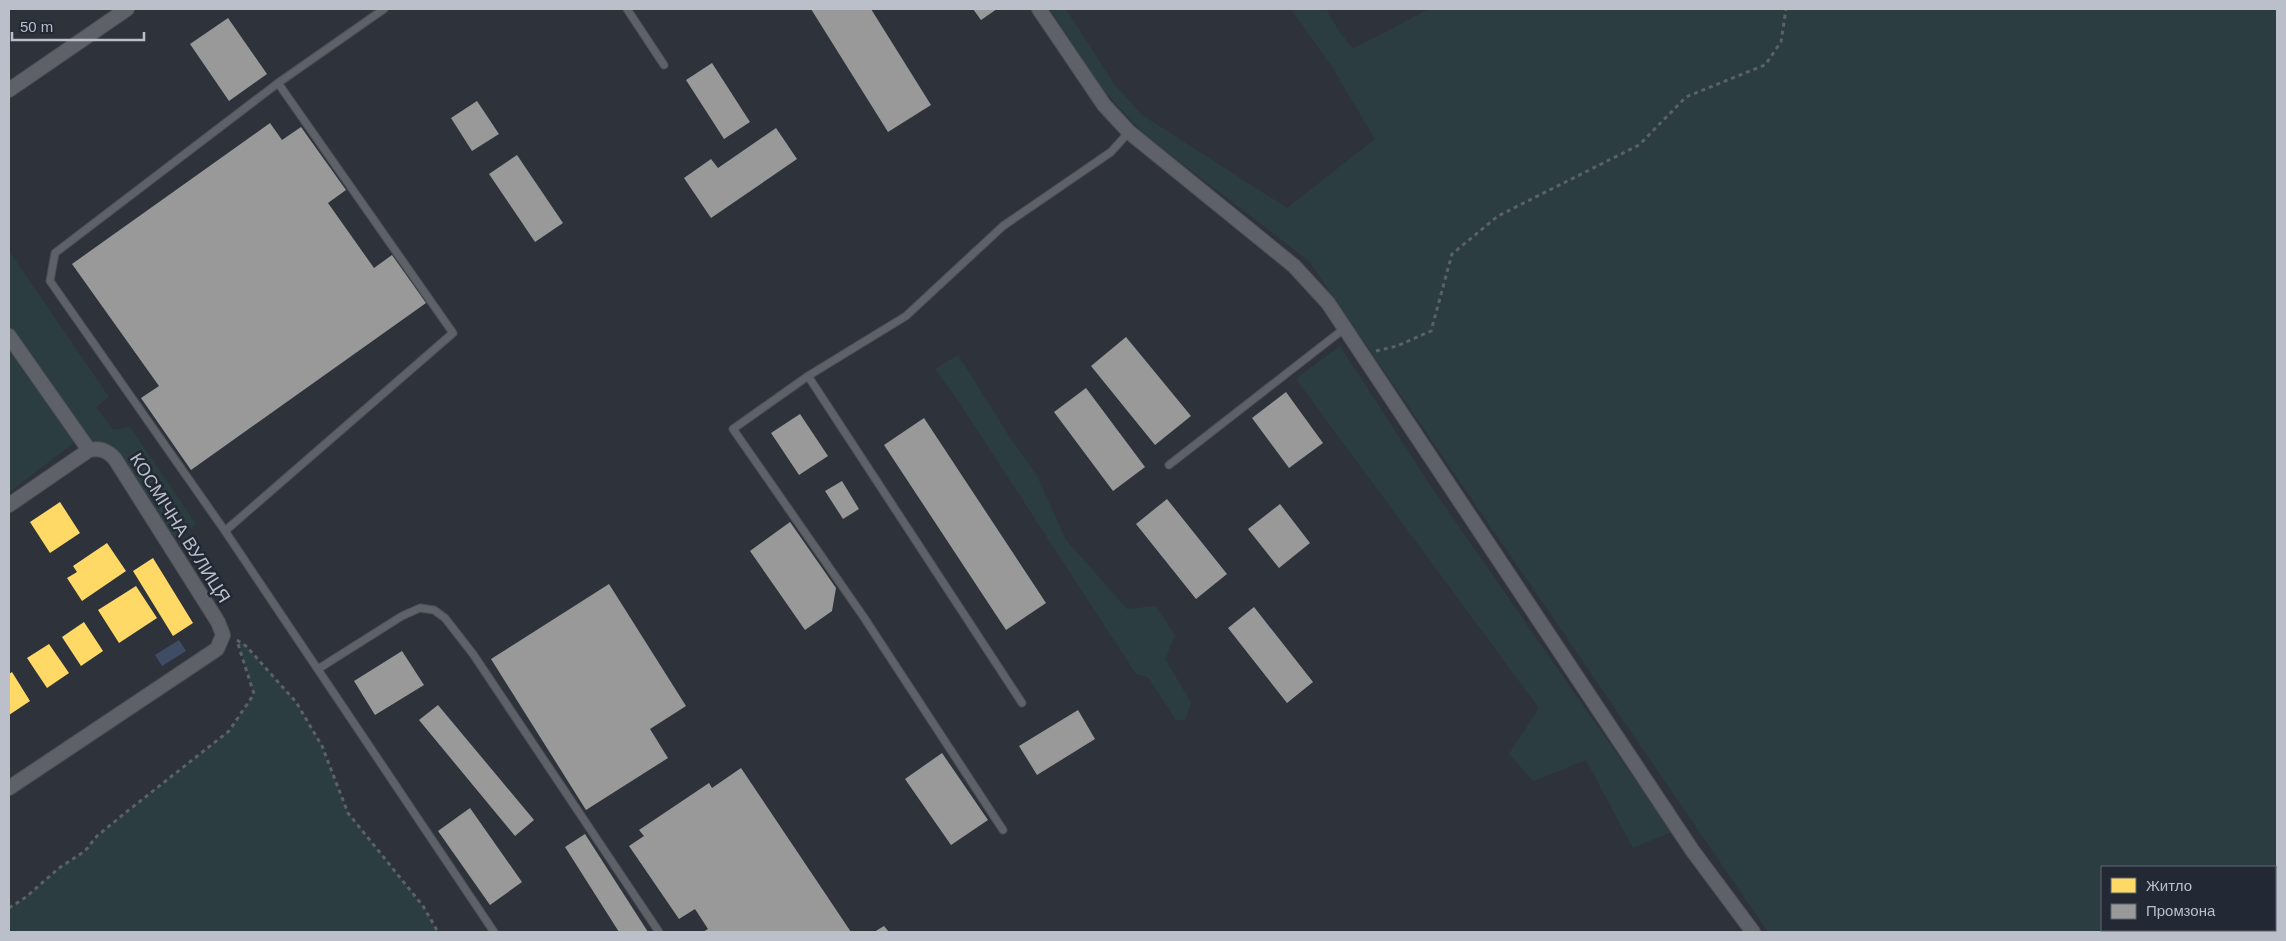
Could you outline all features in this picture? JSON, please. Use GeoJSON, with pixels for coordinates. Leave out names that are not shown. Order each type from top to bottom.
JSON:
{"type":"FeatureCollection","features":[{"type":"Feature","properties":{"kind":"street"},"geometry":{"type":"LineString","coordinates":[[9,90],[126,9]]}},
{"type":"Feature","properties":{"kind":"street"},"geometry":{"type":"LineString","coordinates":[[1039,9],[1104,104],[1129,132],[1294,266],[1328,303],[1692,850],[1753,932]]}},
{"type":"Feature","properties":{"kind":"street","name":"КОСМІЧНА ВУЛИЦЯ"},"geometry":{"type":"LineString","coordinates":[[9,336],[93,449],[108,451],[115,459],[222,632]]}},
{"type":"Feature","properties":{"kind":"street"},"geometry":{"type":"LineString","coordinates":[[9,505],[93,449]]}},
{"type":"Feature","properties":{"kind":"street"},"geometry":{"type":"LineString","coordinates":[[9,788],[217,649],[222,632]]}},
{"type":"Feature","properties":{"kind":"lane"},"geometry":{"type":"LineString","coordinates":[[384,9],[278,83],[55,253],[50,281],[225,531],[494,932]]}},
{"type":"Feature","properties":{"kind":"lane"},"geometry":{"type":"LineString","coordinates":[[627,9],[664,65]]}},
{"type":"Feature","properties":{"kind":"lane"},"geometry":{"type":"LineString","coordinates":[[225,531],[453,333],[278,83]]}},
{"type":"Feature","properties":{"kind":"lane"},"geometry":{"type":"LineString","coordinates":[[1003,830],[863,616],[733,429],[808,376],[906,316],[1003,226],[1111,152],[1129,132]]}},
{"type":"Feature","properties":{"kind":"lane"},"geometry":{"type":"LineString","coordinates":[[1169,465],[1345,328]]}},
{"type":"Feature","properties":{"kind":"lane"},"geometry":{"type":"LineString","coordinates":[[808,376],[1022,703]]}},
{"type":"Feature","properties":{"kind":"lane"},"geometry":{"type":"LineString","coordinates":[[318,669],[402,616],[420,608],[434,610],[445,618],[473,654],[659,932]]}},
{"type":"Feature","properties":{"kind":"path"},"geometry":{"type":"LineString","coordinates":[[1362,354],[1397,346],[1431,331],[1452,254],[1498,216],[1639,145],[1686,98],[1765,65],[1781,42],[1786,9]]}},
{"type":"Feature","properties":{"kind":"path"},"geometry":{"type":"LineString","coordinates":[[222,632],[246,646],[296,702],[322,746],[348,813],[422,906],[438,932]]}},
{"type":"Feature","properties":{"kind":"path"},"geometry":{"type":"LineString","coordinates":[[9,908],[26,897],[59,868],[85,851],[97,836],[230,731],[254,694],[237,640]]}},
{"type":"Feature","properties":{"kind":"shaded area"},"geometry":{"type":"Polygon","coordinates":[[[1050,9],[1066,9],[1114,84],[1142,115],[1287,208],[1375,139],[1329,62],[1291,9],[1326,9],[1339,31],[1353,49],[1429,9],[2277,9],[2277,932],[1768,932],[1309,261],[1145,135],[1103,90],[1050,9]]]}},
{"type":"Feature","properties":{"kind":"shaded area"},"geometry":{"type":"Polygon","coordinates":[[[9,251],[109,397],[96,407],[113,430],[130,427],[196,524],[176,540],[118,451],[111,446],[88,440],[9,330],[9,251]]]}},
{"type":"Feature","properties":{"kind":"shaded area"},"geometry":{"type":"Polygon","coordinates":[[[9,345],[74,443],[9,492],[9,345]]]}},
{"type":"Feature","properties":{"kind":"shaded area"},"geometry":{"type":"Polygon","coordinates":[[[1340,346],[1432,488],[1671,832],[1633,848],[1586,760],[1533,781],[1509,754],[1539,708],[1296,379],[1340,346]]]}},
{"type":"Feature","properties":{"kind":"shaded area"},"geometry":{"type":"Polygon","coordinates":[[[958,355],[1007,433],[1037,476],[1066,540],[1127,609],[1156,606],[1175,636],[1165,659],[1191,703],[1185,720],[1176,720],[1148,677],[1136,674],[957,399],[935,369],[958,355]]]}},
{"type":"Feature","properties":{"kind":"shaded area"},"geometry":{"type":"Polygon","coordinates":[[[237,640],[246,646],[296,702],[322,746],[348,813],[423,906],[438,932],[9,932],[9,908],[26,897],[59,868],[85,851],[97,836],[229,731],[254,694],[237,640]]]}},
{"type":"Feature","properties":{"kind":"water"},"geometry":{"type":"Polygon","coordinates":[[[179,640],[186,651],[162,666],[155,655],[179,640]]]}},
{"type":"Feature","properties":{"kind":"building: Житло"},"geometry":{"type":"Polygon","coordinates":[[[60,502],[80,533],[50,553],[30,522],[60,502]]]}},
{"type":"Feature","properties":{"kind":"building: Житло"},"geometry":{"type":"Polygon","coordinates":[[[107,543],[126,571],[82,601],[67,578],[77,572],[73,566],[107,543]]]}},
{"type":"Feature","properties":{"kind":"building: Житло"},"geometry":{"type":"Polygon","coordinates":[[[153,558],[193,623],[173,636],[133,571],[153,558]]]}},
{"type":"Feature","properties":{"kind":"building: Житло"},"geometry":{"type":"Polygon","coordinates":[[[136,586],[157,618],[119,643],[98,610],[136,586]]]}},
{"type":"Feature","properties":{"kind":"building: Житло"},"geometry":{"type":"Polygon","coordinates":[[[84,622],[103,651],[81,666],[62,637],[84,622]]]}},
{"type":"Feature","properties":{"kind":"building: Житло"},"geometry":{"type":"Polygon","coordinates":[[[49,644],[69,673],[47,688],[27,658],[49,644]]]}},
{"type":"Feature","properties":{"kind":"building: Житло"},"geometry":{"type":"Polygon","coordinates":[[[12,672],[30,701],[9,715],[9,674],[12,672]]]}},
{"type":"Feature","properties":{"kind":"building: Промзона"},"geometry":{"type":"Polygon","coordinates":[[[811,9],[871,9],[931,105],[888,132],[811,9]]]}},
{"type":"Feature","properties":{"kind":"building: Промзона"},"geometry":{"type":"Polygon","coordinates":[[[973,9],[997,9],[981,20],[973,9]]]}},
{"type":"Feature","properties":{"kind":"building: Промзона"},"geometry":{"type":"Polygon","coordinates":[[[228,18],[267,74],[229,101],[190,44],[228,18]]]}},
{"type":"Feature","properties":{"kind":"building: Промзона"},"geometry":{"type":"Polygon","coordinates":[[[712,63],[750,122],[724,139],[686,80],[712,63]]]}},
{"type":"Feature","properties":{"kind":"building: Промзона"},"geometry":{"type":"Polygon","coordinates":[[[477,101],[499,134],[472,151],[451,118],[477,101]]]}},
{"type":"Feature","properties":{"kind":"building: Промзона"},"geometry":{"type":"Polygon","coordinates":[[[270,123],[282,140],[301,127],[346,190],[328,203],[374,268],[392,255],[426,303],[191,470],[141,398],[159,386],[72,264],[270,123]]]}},
{"type":"Feature","properties":{"kind":"building: Промзона"},"geometry":{"type":"Polygon","coordinates":[[[776,128],[797,159],[711,218],[684,178],[711,159],[718,168],[776,128]]]}},
{"type":"Feature","properties":{"kind":"building: Промзона"},"geometry":{"type":"Polygon","coordinates":[[[517,155],[563,223],[535,242],[489,174],[517,155]]]}},
{"type":"Feature","properties":{"kind":"building: Промзона"},"geometry":{"type":"Polygon","coordinates":[[[1126,337],[1191,416],[1155,445],[1091,366],[1126,337]]]}},
{"type":"Feature","properties":{"kind":"building: Промзона"},"geometry":{"type":"Polygon","coordinates":[[[1086,388],[1145,467],[1113,491],[1054,412],[1086,388]]]}},
{"type":"Feature","properties":{"kind":"building: Промзона"},"geometry":{"type":"Polygon","coordinates":[[[1286,392],[1323,443],[1289,468],[1252,418],[1286,392]]]}},
{"type":"Feature","properties":{"kind":"building: Промзона"},"geometry":{"type":"Polygon","coordinates":[[[800,414],[828,456],[799,475],[771,433],[800,414]]]}},
{"type":"Feature","properties":{"kind":"building: Промзона"},"geometry":{"type":"Polygon","coordinates":[[[924,418],[1046,603],[1006,630],[884,445],[924,418]]]}},
{"type":"Feature","properties":{"kind":"building: Промзона"},"geometry":{"type":"Polygon","coordinates":[[[842,481],[859,509],[843,519],[825,491],[842,481]]]}},
{"type":"Feature","properties":{"kind":"building: Промзона"},"geometry":{"type":"Polygon","coordinates":[[[1167,499],[1227,574],[1196,599],[1136,524],[1167,499]]]}},
{"type":"Feature","properties":{"kind":"building: Промзона"},"geometry":{"type":"Polygon","coordinates":[[[1280,504],[1310,543],[1279,568],[1248,529],[1280,504]]]}},
{"type":"Feature","properties":{"kind":"building: Промзона"},"geometry":{"type":"Polygon","coordinates":[[[790,522],[836,588],[832,611],[805,630],[750,551],[790,522]]]}},
{"type":"Feature","properties":{"kind":"building: Промзона"},"geometry":{"type":"Polygon","coordinates":[[[609,584],[686,706],[650,729],[668,758],[586,810],[491,659],[609,584]]]}},
{"type":"Feature","properties":{"kind":"building: Промзона"},"geometry":{"type":"Polygon","coordinates":[[[1254,607],[1313,682],[1287,703],[1228,628],[1254,607]]]}},
{"type":"Feature","properties":{"kind":"building: Промзона"},"geometry":{"type":"Polygon","coordinates":[[[402,651],[424,685],[375,715],[354,681],[402,651]]]}},
{"type":"Feature","properties":{"kind":"building: Промзона"},"geometry":{"type":"Polygon","coordinates":[[[438,705],[534,820],[515,836],[419,720],[438,705]]]}},
{"type":"Feature","properties":{"kind":"building: Промзона"},"geometry":{"type":"Polygon","coordinates":[[[1078,710],[1095,739],[1037,775],[1019,746],[1078,710]]]}},
{"type":"Feature","properties":{"kind":"building: Промзона"},"geometry":{"type":"Polygon","coordinates":[[[942,753],[988,820],[951,845],[905,779],[942,753]]]}},
{"type":"Feature","properties":{"kind":"building: Промзона"},"geometry":{"type":"Polygon","coordinates":[[[741,768],[851,932],[703,932],[708,929],[695,909],[679,919],[629,846],[644,836],[639,830],[709,783],[712,788],[741,768]]]}},
{"type":"Feature","properties":{"kind":"building: Промзона"},"geometry":{"type":"Polygon","coordinates":[[[470,808],[522,882],[490,905],[438,831],[470,808]]]}},
{"type":"Feature","properties":{"kind":"building: Промзона"},"geometry":{"type":"Polygon","coordinates":[[[585,834],[648,932],[619,932],[565,847],[585,834]]]}},
{"type":"Feature","properties":{"kind":"building: Промзона"},"geometry":{"type":"Polygon","coordinates":[[[884,926],[889,932],[874,932],[884,926]]]}}]}
